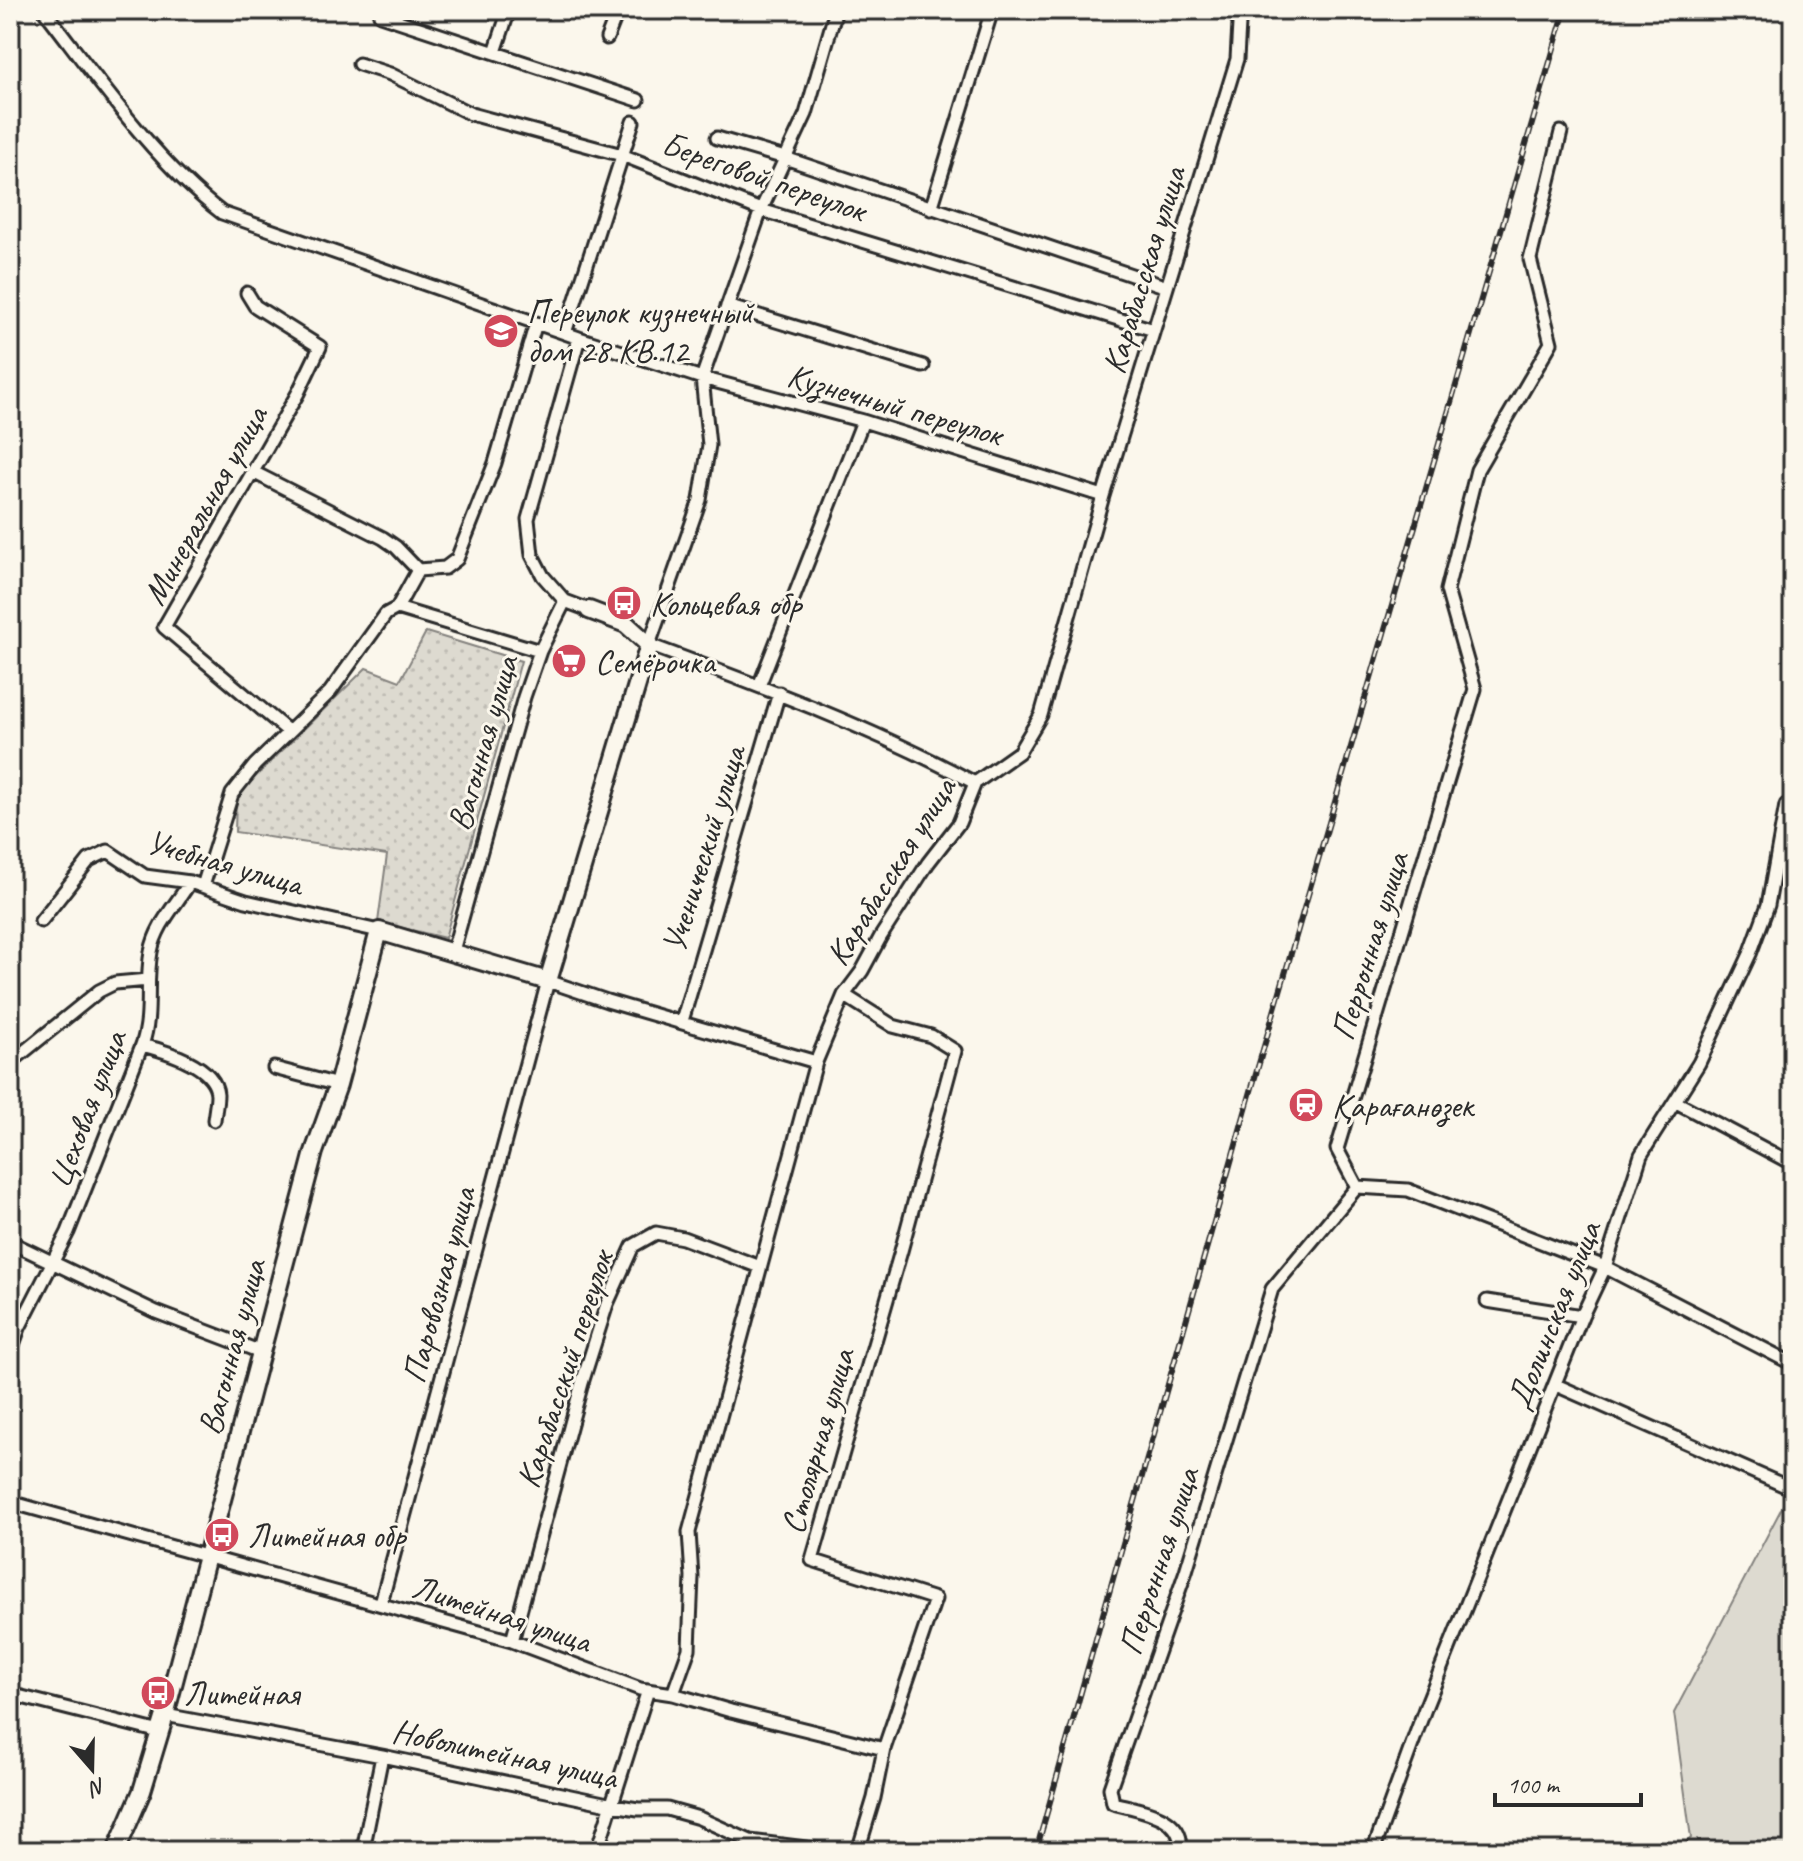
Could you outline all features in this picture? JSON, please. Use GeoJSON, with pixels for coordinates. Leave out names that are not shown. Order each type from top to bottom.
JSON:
{"type":"FeatureCollection","features":[{"type":"Feature","properties":{"kind":"street","name":"Кузнечный переулок"},"geometry":{"type":"LineString","coordinates":[[44,10],[156,151],[196,193],[222,213],[702,378],[863,421],[1103,496]]}},
{"type":"Feature","properties":{"kind":"street"},"geometry":{"type":"LineString","coordinates":[[495,52],[509,10]]}},
{"type":"Feature","properties":{"kind":"street"},"geometry":{"type":"LineString","coordinates":[[607,38],[618,10]]}},
{"type":"Feature","properties":{"kind":"street"},"geometry":{"type":"LineString","coordinates":[[548,981],[649,645],[700,500],[709,445],[702,378],[761,210],[806,114],[836,10]]}},
{"type":"Feature","properties":{"kind":"street"},"geometry":{"type":"LineString","coordinates":[[931,209],[992,10]]}},
{"type":"Feature","properties":{"kind":"street","name":"Карабасская улица"},"geometry":{"type":"LineString","coordinates":[[673,1694],[689,1649],[692,1577],[689,1532],[816,1062],[844,995],[928,863],[959,823],[975,783],[1019,752],[1041,715],[1103,496],[1237,59],[1239,24],[1235,10]]}},
{"type":"Feature","properties":{"kind":"street"},"geometry":{"type":"LineString","coordinates":[[380,15],[638,100]]}},
{"type":"Feature","properties":{"kind":"street","name":"Береговой переулок"},"geometry":{"type":"LineString","coordinates":[[359,64],[390,74],[471,114],[622,155],[761,210],[1154,330]]}},
{"type":"Feature","properties":{"kind":"street"},"geometry":{"type":"LineString","coordinates":[[565,333],[633,122]]}},
{"type":"Feature","properties":{"kind":"street","name":"Перронная улица"},"geometry":{"type":"LineString","coordinates":[[1180,1851],[1182,1846],[1172,1823],[1163,1817],[1113,1803],[1110,1788],[1186,1571],[1272,1289],[1357,1187],[1337,1149],[1475,689],[1447,590],[1477,470],[1551,343],[1530,259],[1561,132]]}},
{"type":"Feature","properties":{"kind":"street"},"geometry":{"type":"LineString","coordinates":[[717,138],[1167,287]]}},
{"type":"Feature","properties":{"kind":"street","name":"Минеральная улица"},"geometry":{"type":"LineString","coordinates":[[247,293],[255,306],[320,347],[298,393],[164,627],[289,732]]}},
{"type":"Feature","properties":{"kind":"street","name":"Кузнечный переулок"},"geometry":{"type":"LineString","coordinates":[[727,306],[923,366]]}},
{"type":"Feature","properties":{"kind":"street"},"geometry":{"type":"LineString","coordinates":[[418,570],[445,568],[457,559],[495,463],[536,323]]}},
{"type":"Feature","properties":{"kind":"street"},"geometry":{"type":"LineString","coordinates":[[579,338],[528,519],[532,555],[543,576],[565,601],[626,624],[649,645],[779,693],[934,761],[975,783]]}},
{"type":"Feature","properties":{"kind":"street"},"geometry":{"type":"LineString","coordinates":[[759,686],[863,421]]}},
{"type":"Feature","properties":{"kind":"street"},"geometry":{"type":"LineString","coordinates":[[253,472],[383,538],[418,570]]}},
{"type":"Feature","properties":{"kind":"street"},"geometry":{"type":"LineString","coordinates":[[203,886],[232,794],[330,692],[386,614],[397,608],[418,570]]}},
{"type":"Feature","properties":{"kind":"street","name":"Вагонная улица"},"geometry":{"type":"LineString","coordinates":[[453,951],[524,697],[540,651],[565,601]]}},
{"type":"Feature","properties":{"kind":"street"},"geometry":{"type":"LineString","coordinates":[[397,608],[540,651]]}},
{"type":"Feature","properties":{"kind":"street","name":"Ученический улица"},"geometry":{"type":"LineString","coordinates":[[682,1021],[779,693]]}},
{"type":"Feature","properties":{"kind":"street","name":"Долинская улица"},"geometry":{"type":"LineString","coordinates":[[1373,1851],[1426,1706],[1582,1316],[1605,1267],[1641,1155],[1699,1063],[1750,954],[1768,905],[1786,805]]}},
{"type":"Feature","properties":{"kind":"street","name":"Учебная улица"},"geometry":{"type":"LineString","coordinates":[[41,921],[89,860],[108,851],[145,876],[190,882],[246,901],[379,931]]}},
{"type":"Feature","properties":{"kind":"street","name":"Цеховая улица"},"geometry":{"type":"LineString","coordinates":[[10,1353],[51,1261],[68,1232],[142,1045],[149,1026],[151,949],[162,922],[190,882]]}},
{"type":"Feature","properties":{"kind":"street"},"geometry":{"type":"LineString","coordinates":[[379,931],[816,1062]]}},
{"type":"Feature","properties":{"kind":"street","name":"Вагонная улица"},"geometry":{"type":"LineString","coordinates":[[116,1851],[142,1791],[165,1715],[314,1152],[338,1085],[379,931]]}},
{"type":"Feature","properties":{"kind":"street"},"geometry":{"type":"LineString","coordinates":[[10,1063],[99,991],[115,983],[148,980]]}},
{"type":"Feature","properties":{"kind":"street","name":"Паровозная улица"},"geometry":{"type":"LineString","coordinates":[[381,1603],[548,981]]}},
{"type":"Feature","properties":{"kind":"street","name":"Столярная улица"},"geometry":{"type":"LineString","coordinates":[[844,995],[893,1026],[931,1036],[955,1051],[812,1560],[935,1599],[884,1749],[874,1798],[858,1851]]}},
{"type":"Feature","properties":{"kind":"street"},"geometry":{"type":"LineString","coordinates":[[142,1045],[178,1055],[210,1077],[217,1092],[214,1120]]}},
{"type":"Feature","properties":{"kind":"street"},"geometry":{"type":"LineString","coordinates":[[274,1068],[338,1085]]}},
{"type":"Feature","properties":{"kind":"street"},"geometry":{"type":"LineString","coordinates":[[1676,1102],[1793,1164]]}},
{"type":"Feature","properties":{"kind":"street"},"geometry":{"type":"LineString","coordinates":[[1357,1187],[1408,1190],[1605,1267],[1793,1364]]}},
{"type":"Feature","properties":{"kind":"street","name":"Карабасский переулок"},"geometry":{"type":"LineString","coordinates":[[512,1641],[582,1383],[607,1304],[633,1246],[656,1233],[683,1238],[760,1267]]}},
{"type":"Feature","properties":{"kind":"street"},"geometry":{"type":"LineString","coordinates":[[10,1242],[143,1306],[261,1352]]}},
{"type":"Feature","properties":{"kind":"street"},"geometry":{"type":"LineString","coordinates":[[1487,1301],[1582,1316]]}},
{"type":"Feature","properties":{"kind":"street"},"geometry":{"type":"LineString","coordinates":[[1556,1385],[1783,1485]]}},
{"type":"Feature","properties":{"kind":"street","name":"Литейная улица"},"geometry":{"type":"LineString","coordinates":[[10,1502],[512,1641],[648,1690],[884,1749]]}},
{"type":"Feature","properties":{"kind":"street"},"geometry":{"type":"LineString","coordinates":[[597,1851],[648,1690]]}},
{"type":"Feature","properties":{"kind":"street"},"geometry":{"type":"LineString","coordinates":[[10,1694],[160,1732]]}},
{"type":"Feature","properties":{"kind":"street","name":"Новолитейная улица"},"geometry":{"type":"LineString","coordinates":[[165,1715],[382,1756],[613,1805],[667,1809],[699,1818],[764,1846],[830,1851]]}},
{"type":"Feature","properties":{"kind":"street"},"geometry":{"type":"LineString","coordinates":[[364,1845],[382,1756]]}},
{"type":"Feature","properties":{"kind":"shaded area"},"geometry":{"type":"Polygon","coordinates":[[[426,632],[521,661],[445,938],[378,922],[387,855],[235,832],[236,796],[366,668],[400,681],[426,632]]]}},
{"type":"Feature","properties":{"kind":"shaded area"},"geometry":{"type":"Polygon","coordinates":[[[1789,1494],[1793,1496],[1793,1851],[1676,1851],[1691,1838],[1674,1713],[1789,1494]]]}},
{"type":"Feature","properties":{"kind":"railway"},"geometry":{"type":"LineString","coordinates":[[1036,1851],[1251,1091],[1565,10]]}},
{"type":"Feature","properties":{"kind":"place","name":"Переулок кузнечный дом 28 КВ.12"},"geometry":{"type":"Point","coordinates":[501,331]}},
{"type":"Feature","properties":{"kind":"place","name":"Кольцевая обр"},"geometry":{"type":"Point","coordinates":[624,603]}},
{"type":"Feature","properties":{"kind":"place","name":"Семёрочка"},"geometry":{"type":"Point","coordinates":[569,661]}},
{"type":"Feature","properties":{"kind":"place","name":"Қарағанөзек"},"geometry":{"type":"Point","coordinates":[1306,1105]}},
{"type":"Feature","properties":{"kind":"place","name":"Литейная обр"},"geometry":{"type":"Point","coordinates":[222,1535]}},
{"type":"Feature","properties":{"kind":"place","name":"Литейная"},"geometry":{"type":"Point","coordinates":[158,1693]}}]}
